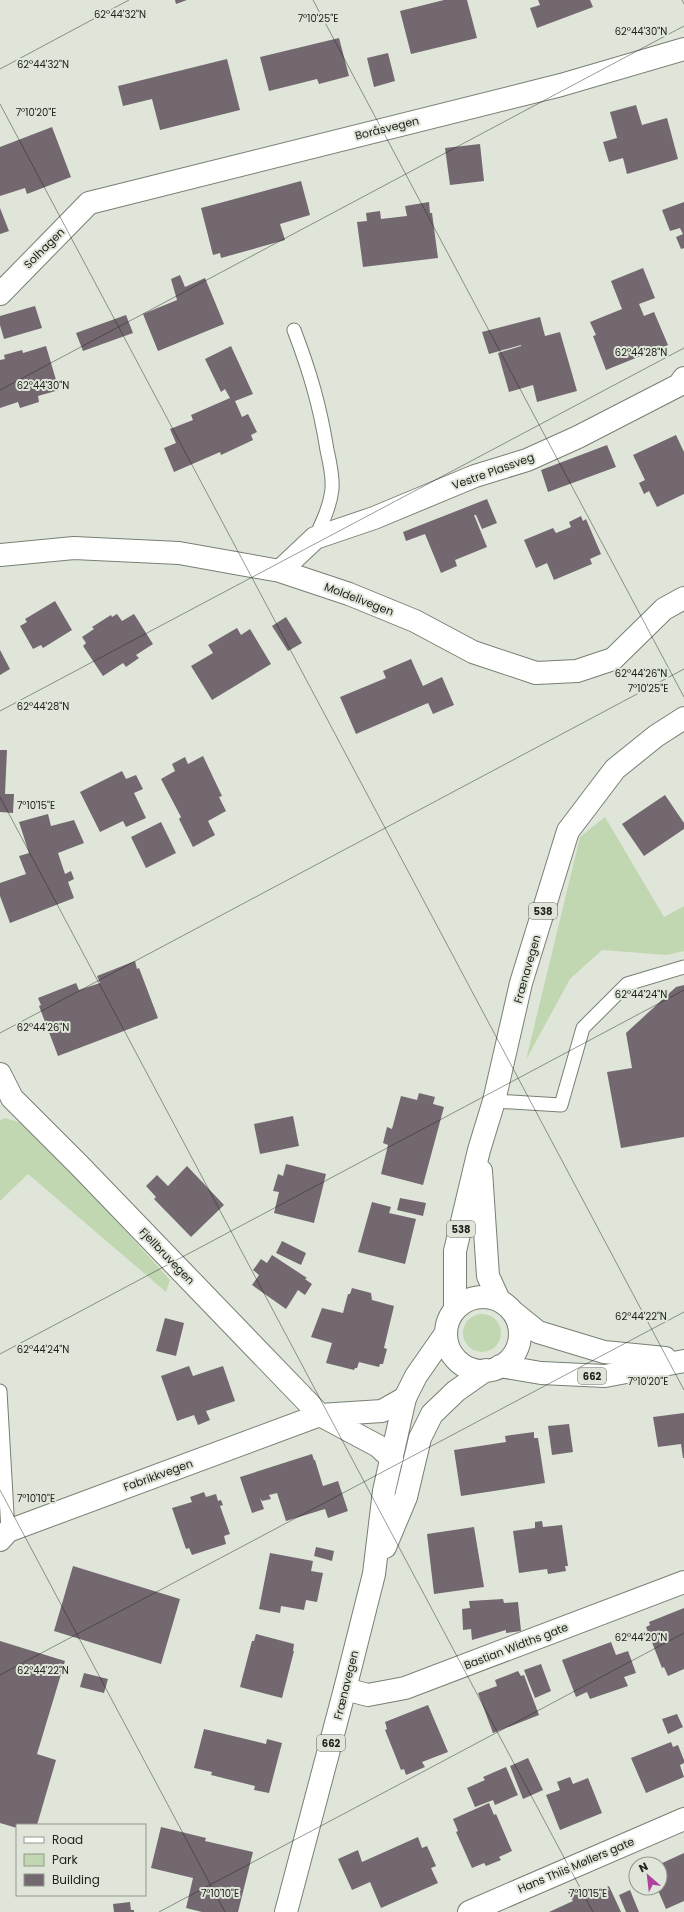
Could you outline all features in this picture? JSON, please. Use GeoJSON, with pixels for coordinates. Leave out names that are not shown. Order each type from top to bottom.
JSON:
{"type":"FeatureCollection","features":[{"type":"Feature","properties":{"kind":"street","name":"Boråsvegen"},"geometry":{"type":"LineString","coordinates":[[89,203],[561,84],[684,49]]}},
{"type":"Feature","properties":{"kind":"street","name":"Solhagen"},"geometry":{"type":"LineString","coordinates":[[0,294],[89,203]]}},
{"type":"Feature","properties":{"kind":"street","name":"Vestre Plassveg"},"geometry":{"type":"LineString","coordinates":[[280,571],[316,538],[374,518],[474,476],[527,460],[578,437],[679,385],[684,378]]}},
{"type":"Feature","properties":{"kind":"street","name":"Moldelivegen"},"geometry":{"type":"LineString","coordinates":[[0,555],[74,548],[179,553],[280,571],[350,594],[415,621],[473,652],[536,674],[577,671],[613,659],[664,609],[684,598]]}},
{"type":"Feature","properties":{"kind":"street","name":"Frænavegen"},"geometry":{"type":"LineString","coordinates":[[455,1309],[455,1251],[479,1150],[494,1101],[521,983],[568,831],[615,769],[656,736],[684,718]]}},
{"type":"Feature","properties":{"kind":"street","name":"Fjellbruvegen"},"geometry":{"type":"LineString","coordinates":[[0,1074],[6,1100],[79,1165],[320,1415]]}},
{"type":"Feature","properties":{"kind":"street","name":"Frænavegen"},"geometry":{"type":"LineString","coordinates":[[479,1150],[488,1276],[505,1306]]}},
{"type":"Feature","properties":{"kind":"street"},"geometry":{"type":"LineString","coordinates":[[455,1309],[461,1304],[476,1297],[491,1298],[505,1306]]}},
{"type":"Feature","properties":{"kind":"street","name":"662"},"geometry":{"type":"LineString","coordinates":[[505,1306],[538,1332],[604,1352],[684,1360]]}},
{"type":"Feature","properties":{"kind":"street","name":"662"},"geometry":{"type":"LineString","coordinates":[[493,1368],[512,1355],[518,1341],[519,1330],[517,1320],[505,1306]]}},
{"type":"Feature","properties":{"kind":"street","name":"662"},"geometry":{"type":"LineString","coordinates":[[455,1309],[450,1316],[446,1333],[449,1349],[460,1362],[476,1370],[493,1368],[541,1373],[605,1376],[684,1360]]}},
{"type":"Feature","properties":{"kind":"street","name":"Frænavegen"},"geometry":{"type":"LineString","coordinates":[[286,1912],[374,1574],[384,1491],[405,1398],[416,1376],[446,1333]]}},
{"type":"Feature","properties":{"kind":"street","name":"Frænavegen"},"geometry":{"type":"LineString","coordinates":[[374,1574],[406,1497],[420,1438],[432,1414],[456,1391],[493,1368]]}},
{"type":"Feature","properties":{"kind":"street","name":"Fabrikkvegen"},"geometry":{"type":"LineString","coordinates":[[4,1536],[320,1415],[382,1411],[405,1398]]}},
{"type":"Feature","properties":{"kind":"street"},"geometry":{"type":"LineString","coordinates":[[320,1415],[378,1446],[392,1459]]}},
{"type":"Feature","properties":{"kind":"street","name":"Bastian Widths gate"},"geometry":{"type":"LineString","coordinates":[[345,1689],[368,1695],[405,1688],[684,1582]]}},
{"type":"Feature","properties":{"kind":"street","name":"Hans Thiis Møllers gate"},"geometry":{"type":"LineString","coordinates":[[469,1912],[684,1818]]}},
{"type":"Feature","properties":{"kind":"lane"},"geometry":{"type":"LineString","coordinates":[[294,330],[321,410],[331,470],[332,489],[326,514],[316,538]]}},
{"type":"Feature","properties":{"kind":"lane"},"geometry":{"type":"LineString","coordinates":[[494,1101],[561,1105],[583,1028],[627,984],[684,967]]}},
{"type":"Feature","properties":{"kind":"lane"},"geometry":{"type":"LineString","coordinates":[[0,1391],[4,1536]]}},
{"type":"Feature","properties":{"kind":"green space"},"geometry":{"type":"Polygon","coordinates":[[[605,817],[664,917],[684,906],[684,951],[667,955],[602,950],[570,979],[526,1060],[580,837],[605,817]]]}},
{"type":"Feature","properties":{"kind":"green space"},"geometry":{"type":"Polygon","coordinates":[[[4,1118],[30,1125],[170,1280],[166,1292],[28,1174],[0,1201],[0,1121],[4,1118]]]}},
{"type":"Feature","properties":{"kind":"green space"},"geometry":{"type":"Polygon","coordinates":[[[482,1314],[492,1317],[498,1323],[501,1333],[498,1343],[492,1349],[482,1352],[472,1349],[466,1343],[463,1333],[466,1323],[472,1317],[482,1314]]]}},
{"type":"Feature","properties":{"kind":"building"},"geometry":{"type":"Polygon","coordinates":[[[175,0],[187,0],[176,4],[175,0]]]}},
{"type":"Feature","properties":{"kind":"building"},"geometry":{"type":"Polygon","coordinates":[[[444,0],[467,0],[477,38],[411,54],[400,11],[444,0]]]}},
{"type":"Feature","properties":{"kind":"building"},"geometry":{"type":"Polygon","coordinates":[[[538,0],[590,0],[593,7],[537,28],[530,8],[540,5],[538,0]]]}},
{"type":"Feature","properties":{"kind":"building"},"geometry":{"type":"Polygon","coordinates":[[[339,38],[349,76],[319,84],[317,79],[269,91],[260,57],[339,38]]]}},
{"type":"Feature","properties":{"kind":"building"},"geometry":{"type":"Polygon","coordinates":[[[388,53],[395,81],[374,87],[367,58],[388,53]]]}},
{"type":"Feature","properties":{"kind":"building"},"geometry":{"type":"Polygon","coordinates":[[[227,59],[240,110],[160,130],[152,99],[123,106],[118,86],[227,59]]]}},
{"type":"Feature","properties":{"kind":"building"},"geometry":{"type":"Polygon","coordinates":[[[636,105],[642,125],[667,118],[678,159],[627,174],[623,158],[609,162],[603,142],[617,138],[610,112],[636,105]]]}},
{"type":"Feature","properties":{"kind":"building"},"geometry":{"type":"Polygon","coordinates":[[[52,127],[71,177],[27,194],[25,188],[0,196],[0,147],[52,127]]]}},
{"type":"Feature","properties":{"kind":"building"},"geometry":{"type":"Polygon","coordinates":[[[480,144],[484,181],[450,185],[445,148],[480,144]]]}},
{"type":"Feature","properties":{"kind":"building"},"geometry":{"type":"Polygon","coordinates":[[[301,181],[310,215],[280,224],[285,240],[221,258],[220,253],[213,255],[201,208],[301,181]]]}},
{"type":"Feature","properties":{"kind":"building"},"geometry":{"type":"Polygon","coordinates":[[[429,202],[430,213],[432,213],[438,258],[363,267],[357,222],[367,221],[366,213],[380,211],[381,219],[407,216],[405,206],[429,202]]]}},
{"type":"Feature","properties":{"kind":"building"},"geometry":{"type":"Polygon","coordinates":[[[684,202],[684,248],[681,249],[676,237],[683,234],[680,228],[670,231],[662,210],[684,202]]]}},
{"type":"Feature","properties":{"kind":"building"},"geometry":{"type":"Polygon","coordinates":[[[0,208],[9,231],[0,234],[0,208]]]}},
{"type":"Feature","properties":{"kind":"building"},"geometry":{"type":"Polygon","coordinates":[[[643,268],[655,298],[639,304],[644,316],[654,312],[668,345],[606,370],[593,336],[596,335],[590,322],[622,309],[611,281],[643,268]]]}},
{"type":"Feature","properties":{"kind":"building"},"geometry":{"type":"Polygon","coordinates":[[[180,275],[185,287],[205,278],[224,324],[158,351],[143,314],[177,300],[171,279],[180,275]]]}},
{"type":"Feature","properties":{"kind":"building"},"geometry":{"type":"Polygon","coordinates":[[[35,306],[42,328],[4,339],[0,325],[0,316],[35,306]]]}},
{"type":"Feature","properties":{"kind":"building"},"geometry":{"type":"Polygon","coordinates":[[[126,315],[133,333],[83,351],[76,333],[126,315]]]}},
{"type":"Feature","properties":{"kind":"building"},"geometry":{"type":"Polygon","coordinates":[[[540,317],[545,336],[560,332],[577,391],[537,402],[533,385],[509,392],[498,353],[521,345],[489,354],[482,332],[540,317]]]}},
{"type":"Feature","properties":{"kind":"building"},"geometry":{"type":"Polygon","coordinates":[[[46,346],[59,390],[38,396],[39,402],[20,408],[18,402],[0,408],[0,360],[5,359],[4,355],[22,350],[23,353],[46,346]]]}},
{"type":"Feature","properties":{"kind":"building"},"geometry":{"type":"Polygon","coordinates":[[[231,346],[253,394],[235,401],[242,417],[248,414],[257,432],[251,435],[253,440],[221,455],[220,452],[174,472],[164,448],[176,443],[170,429],[193,420],[191,415],[230,398],[225,389],[221,392],[205,359],[231,346]]]}},
{"type":"Feature","properties":{"kind":"building"},"geometry":{"type":"Polygon","coordinates":[[[676,435],[684,452],[684,494],[657,507],[649,491],[644,494],[639,483],[645,480],[633,455],[676,435]]]}},
{"type":"Feature","properties":{"kind":"building"},"geometry":{"type":"Polygon","coordinates":[[[607,445],[616,467],[548,492],[541,470],[607,445]]]}},
{"type":"Feature","properties":{"kind":"building"},"geometry":{"type":"Polygon","coordinates":[[[487,499],[497,523],[482,529],[476,515],[474,515],[487,547],[455,560],[457,566],[441,573],[425,534],[406,541],[403,532],[487,499]]]}},
{"type":"Feature","properties":{"kind":"building"},"geometry":{"type":"Polygon","coordinates":[[[581,516],[583,521],[586,519],[601,554],[590,559],[592,564],[554,580],[547,563],[536,568],[524,540],[553,528],[556,533],[571,527],[569,522],[581,516]]]}},
{"type":"Feature","properties":{"kind":"building"},"geometry":{"type":"Polygon","coordinates":[[[55,601],[72,630],[43,648],[41,645],[33,649],[20,626],[27,622],[25,619],[55,601]]]}},
{"type":"Feature","properties":{"kind":"building"},"geometry":{"type":"Polygon","coordinates":[[[117,614],[122,621],[134,614],[153,644],[136,655],[139,658],[126,667],[123,663],[103,676],[83,646],[86,643],[82,637],[94,629],[92,627],[111,615],[112,617],[117,614]]]}},
{"type":"Feature","properties":{"kind":"building"},"geometry":{"type":"Polygon","coordinates":[[[286,617],[302,643],[288,651],[272,626],[286,617]]]}},
{"type":"Feature","properties":{"kind":"building"},"geometry":{"type":"Polygon","coordinates":[[[237,628],[241,635],[250,629],[271,664],[212,700],[191,666],[213,653],[208,645],[237,628]]]}},
{"type":"Feature","properties":{"kind":"building"},"geometry":{"type":"Polygon","coordinates":[[[0,650],[10,669],[0,675],[0,650]]]}},
{"type":"Feature","properties":{"kind":"building"},"geometry":{"type":"Polygon","coordinates":[[[411,659],[423,686],[442,677],[454,705],[433,714],[428,703],[356,734],[340,697],[386,678],[383,671],[411,659]]]}},
{"type":"Feature","properties":{"kind":"building"},"geometry":{"type":"Polygon","coordinates":[[[0,750],[7,750],[5,794],[14,794],[13,813],[0,812],[0,750]]]}},
{"type":"Feature","properties":{"kind":"building"},"geometry":{"type":"Polygon","coordinates":[[[203,756],[222,796],[219,797],[226,811],[208,821],[215,835],[193,847],[179,819],[181,817],[161,779],[175,771],[172,764],[185,757],[188,764],[203,756]]]}},
{"type":"Feature","properties":{"kind":"building"},"geometry":{"type":"Polygon","coordinates":[[[122,771],[126,779],[136,775],[143,789],[134,793],[146,818],[126,827],[123,821],[100,832],[80,792],[122,771]]]}},
{"type":"Feature","properties":{"kind":"building"},"geometry":{"type":"Polygon","coordinates":[[[665,795],[684,823],[684,829],[644,856],[622,824],[665,795]]]}},
{"type":"Feature","properties":{"kind":"building"},"geometry":{"type":"Polygon","coordinates":[[[48,814],[51,826],[74,820],[84,843],[58,853],[65,874],[71,871],[74,879],[68,882],[74,898],[10,923],[0,896],[0,883],[26,874],[19,856],[29,853],[19,822],[48,814]]]}},
{"type":"Feature","properties":{"kind":"building"},"geometry":{"type":"Polygon","coordinates":[[[161,822],[176,853],[146,868],[131,837],[161,822]]]}},
{"type":"Feature","properties":{"kind":"building"},"geometry":{"type":"Polygon","coordinates":[[[135,961],[158,1018],[58,1056],[39,1006],[41,1005],[38,998],[76,983],[79,990],[100,983],[97,976],[135,961]]]}},
{"type":"Feature","properties":{"kind":"building"},"geometry":{"type":"Polygon","coordinates":[[[684,985],[684,1137],[621,1148],[607,1072],[632,1068],[626,1033],[676,987],[684,985]]]}},
{"type":"Feature","properties":{"kind":"building"},"geometry":{"type":"Polygon","coordinates":[[[419,1093],[435,1097],[433,1104],[444,1107],[423,1185],[381,1174],[388,1145],[383,1143],[387,1127],[392,1129],[401,1096],[417,1100],[419,1093]]]}},
{"type":"Feature","properties":{"kind":"building"},"geometry":{"type":"Polygon","coordinates":[[[293,1116],[299,1146],[260,1154],[254,1124],[293,1116]]]}},
{"type":"Feature","properties":{"kind":"building"},"geometry":{"type":"Polygon","coordinates":[[[286,1164],[326,1174],[314,1223],[274,1213],[279,1192],[273,1191],[278,1174],[283,1176],[286,1164]]]}},
{"type":"Feature","properties":{"kind":"building"},"geometry":{"type":"Polygon","coordinates":[[[187,1166],[224,1205],[191,1237],[154,1199],[156,1197],[146,1186],[157,1175],[168,1186],[187,1166]]]}},
{"type":"Feature","properties":{"kind":"building"},"geometry":{"type":"Polygon","coordinates":[[[400,1198],[426,1203],[423,1216],[397,1210],[400,1198]]]}},
{"type":"Feature","properties":{"kind":"building"},"geometry":{"type":"Polygon","coordinates":[[[372,1202],[391,1207],[389,1213],[416,1219],[405,1264],[358,1252],[372,1202]]]}},
{"type":"Feature","properties":{"kind":"building"},"geometry":{"type":"Polygon","coordinates":[[[282,1241],[306,1253],[301,1265],[276,1253],[282,1241]]]}},
{"type":"Feature","properties":{"kind":"building"},"geometry":{"type":"Polygon","coordinates":[[[272,1255],[307,1278],[305,1279],[312,1284],[305,1295],[298,1290],[286,1309],[252,1285],[259,1275],[253,1270],[261,1259],[267,1263],[272,1255]]]}},
{"type":"Feature","properties":{"kind":"building"},"geometry":{"type":"Polygon","coordinates":[[[352,1288],[371,1293],[372,1300],[394,1306],[384,1348],[387,1349],[383,1364],[380,1364],[379,1367],[359,1362],[357,1368],[354,1370],[326,1363],[332,1343],[311,1337],[322,1308],[343,1313],[348,1294],[350,1294],[352,1288]]]}},
{"type":"Feature","properties":{"kind":"building"},"geometry":{"type":"Polygon","coordinates":[[[165,1318],[184,1323],[176,1356],[156,1351],[165,1318]]]}},
{"type":"Feature","properties":{"kind":"building"},"geometry":{"type":"Polygon","coordinates":[[[189,1366],[193,1376],[223,1366],[235,1401],[206,1411],[210,1420],[198,1425],[194,1415],[177,1421],[161,1376],[189,1366]]]}},
{"type":"Feature","properties":{"kind":"building"},"geometry":{"type":"Polygon","coordinates":[[[684,1413],[683,1458],[681,1444],[658,1447],[653,1417],[684,1413]]]}},
{"type":"Feature","properties":{"kind":"building"},"geometry":{"type":"Polygon","coordinates":[[[569,1424],[573,1452],[552,1455],[548,1426],[569,1424]]]}},
{"type":"Feature","properties":{"kind":"building"},"geometry":{"type":"Polygon","coordinates":[[[534,1432],[534,1438],[538,1438],[545,1483],[461,1496],[454,1450],[506,1442],[505,1436],[534,1432]]]}},
{"type":"Feature","properties":{"kind":"building"},"geometry":{"type":"Polygon","coordinates":[[[312,1454],[323,1486],[338,1481],[348,1511],[328,1518],[325,1509],[286,1521],[277,1493],[269,1495],[271,1499],[262,1501],[260,1498],[264,1509],[252,1513],[240,1477],[312,1454]]]}},
{"type":"Feature","properties":{"kind":"building"},"geometry":{"type":"Polygon","coordinates":[[[204,1492],[206,1497],[216,1494],[218,1501],[221,1500],[223,1505],[220,1506],[230,1534],[224,1536],[226,1544],[192,1555],[189,1548],[186,1549],[172,1508],[192,1502],[190,1497],[204,1492]]]}},
{"type":"Feature","properties":{"kind":"building"},"geometry":{"type":"Polygon","coordinates":[[[542,1521],[543,1527],[562,1525],[568,1566],[565,1566],[566,1571],[548,1574],[547,1569],[519,1573],[513,1531],[535,1528],[535,1522],[542,1521]]]}},
{"type":"Feature","properties":{"kind":"building"},"geometry":{"type":"Polygon","coordinates":[[[474,1527],[484,1587],[434,1594],[427,1534],[474,1527]]]}},
{"type":"Feature","properties":{"kind":"building"},"geometry":{"type":"Polygon","coordinates":[[[316,1547],[334,1551],[332,1561],[314,1556],[316,1547]]]}},
{"type":"Feature","properties":{"kind":"building"},"geometry":{"type":"Polygon","coordinates":[[[270,1553],[313,1561],[311,1571],[323,1573],[317,1602],[306,1600],[304,1610],[281,1606],[280,1613],[259,1609],[270,1553]]]}},
{"type":"Feature","properties":{"kind":"building"},"geometry":{"type":"Polygon","coordinates":[[[73,1566],[180,1599],[161,1664],[54,1631],[73,1566]]]}},
{"type":"Feature","properties":{"kind":"building"},"geometry":{"type":"Polygon","coordinates":[[[503,1599],[504,1603],[518,1602],[521,1631],[506,1633],[506,1630],[472,1640],[471,1629],[463,1630],[462,1609],[470,1608],[469,1601],[503,1599]]]}},
{"type":"Feature","properties":{"kind":"building"},"geometry":{"type":"Polygon","coordinates":[[[684,1608],[684,1669],[668,1676],[664,1667],[662,1668],[646,1627],[650,1625],[649,1622],[684,1608]]]}},
{"type":"Feature","properties":{"kind":"building"},"geometry":{"type":"Polygon","coordinates":[[[256,1634],[294,1644],[294,1651],[282,1698],[240,1687],[252,1641],[254,1641],[256,1634]]]}},
{"type":"Feature","properties":{"kind":"building"},"geometry":{"type":"Polygon","coordinates":[[[0,1641],[65,1661],[37,1754],[56,1760],[37,1824],[16,1824],[16,1828],[0,1823],[0,1641]]]}},
{"type":"Feature","properties":{"kind":"building"},"geometry":{"type":"Polygon","coordinates":[[[611,1642],[616,1655],[628,1651],[636,1673],[624,1677],[628,1686],[590,1699],[587,1692],[576,1697],[562,1660],[611,1642]]]}},
{"type":"Feature","properties":{"kind":"building"},"geometry":{"type":"Polygon","coordinates":[[[541,1664],[551,1691],[535,1698],[524,1670],[541,1664]]]}},
{"type":"Feature","properties":{"kind":"building"},"geometry":{"type":"Polygon","coordinates":[[[518,1671],[521,1676],[524,1675],[539,1715],[493,1733],[478,1693],[497,1686],[495,1680],[518,1671]]]}},
{"type":"Feature","properties":{"kind":"building"},"geometry":{"type":"Polygon","coordinates":[[[84,1673],[108,1679],[104,1693],[80,1687],[84,1673]]]}},
{"type":"Feature","properties":{"kind":"building"},"geometry":{"type":"Polygon","coordinates":[[[428,1705],[448,1752],[422,1762],[425,1767],[406,1775],[404,1769],[401,1770],[385,1730],[387,1729],[385,1722],[428,1705]]]}},
{"type":"Feature","properties":{"kind":"building"},"geometry":{"type":"Polygon","coordinates":[[[677,1714],[683,1727],[668,1734],[662,1719],[677,1714]]]}},
{"type":"Feature","properties":{"kind":"building"},"geometry":{"type":"Polygon","coordinates":[[[204,1729],[266,1744],[267,1739],[282,1743],[269,1793],[254,1790],[255,1786],[211,1775],[212,1772],[194,1768],[204,1729]]]}},
{"type":"Feature","properties":{"kind":"building"},"geometry":{"type":"Polygon","coordinates":[[[671,1742],[673,1747],[678,1745],[684,1760],[684,1763],[680,1765],[684,1777],[646,1793],[631,1758],[671,1742]]]}},
{"type":"Feature","properties":{"kind":"building"},"geometry":{"type":"Polygon","coordinates":[[[528,1758],[543,1790],[523,1799],[510,1766],[528,1758]]]}},
{"type":"Feature","properties":{"kind":"building"},"geometry":{"type":"Polygon","coordinates":[[[506,1767],[518,1795],[495,1805],[493,1800],[475,1807],[467,1788],[485,1780],[483,1777],[506,1767]]]}},
{"type":"Feature","properties":{"kind":"building"},"geometry":{"type":"Polygon","coordinates":[[[570,1777],[573,1784],[588,1778],[602,1813],[560,1830],[546,1795],[560,1790],[557,1782],[570,1777]]]}},
{"type":"Feature","properties":{"kind":"building"},"geometry":{"type":"Polygon","coordinates":[[[489,1803],[494,1815],[496,1814],[512,1851],[499,1857],[501,1860],[486,1866],[484,1863],[472,1868],[456,1832],[458,1831],[453,1819],[489,1803]]]}},
{"type":"Feature","properties":{"kind":"building"},"geometry":{"type":"Polygon","coordinates":[[[161,1827],[206,1838],[205,1841],[253,1852],[238,1912],[202,1912],[186,1908],[193,1878],[151,1868],[161,1827]]]}},
{"type":"Feature","properties":{"kind":"building"},"geometry":{"type":"Polygon","coordinates":[[[418,1837],[422,1848],[427,1846],[436,1866],[431,1868],[438,1883],[381,1908],[370,1882],[352,1890],[338,1859],[358,1850],[362,1862],[418,1837]]]}},
{"type":"Feature","properties":{"kind":"building"},"geometry":{"type":"Polygon","coordinates":[[[684,1853],[684,1901],[666,1909],[660,1896],[668,1896],[668,1860],[684,1853]]]}},
{"type":"Feature","properties":{"kind":"building"},"geometry":{"type":"Polygon","coordinates":[[[609,1886],[621,1912],[549,1912],[573,1901],[568,1892],[579,1887],[583,1897],[609,1886]]]}},
{"type":"Feature","properties":{"kind":"building"},"geometry":{"type":"Polygon","coordinates":[[[628,1891],[628,1896],[632,1896],[639,1912],[626,1912],[619,1895],[628,1891]]]}},
{"type":"Feature","properties":{"kind":"building"},"geometry":{"type":"Polygon","coordinates":[[[130,1902],[131,1910],[134,1910],[134,1912],[114,1912],[113,1904],[130,1902]]]}}]}
